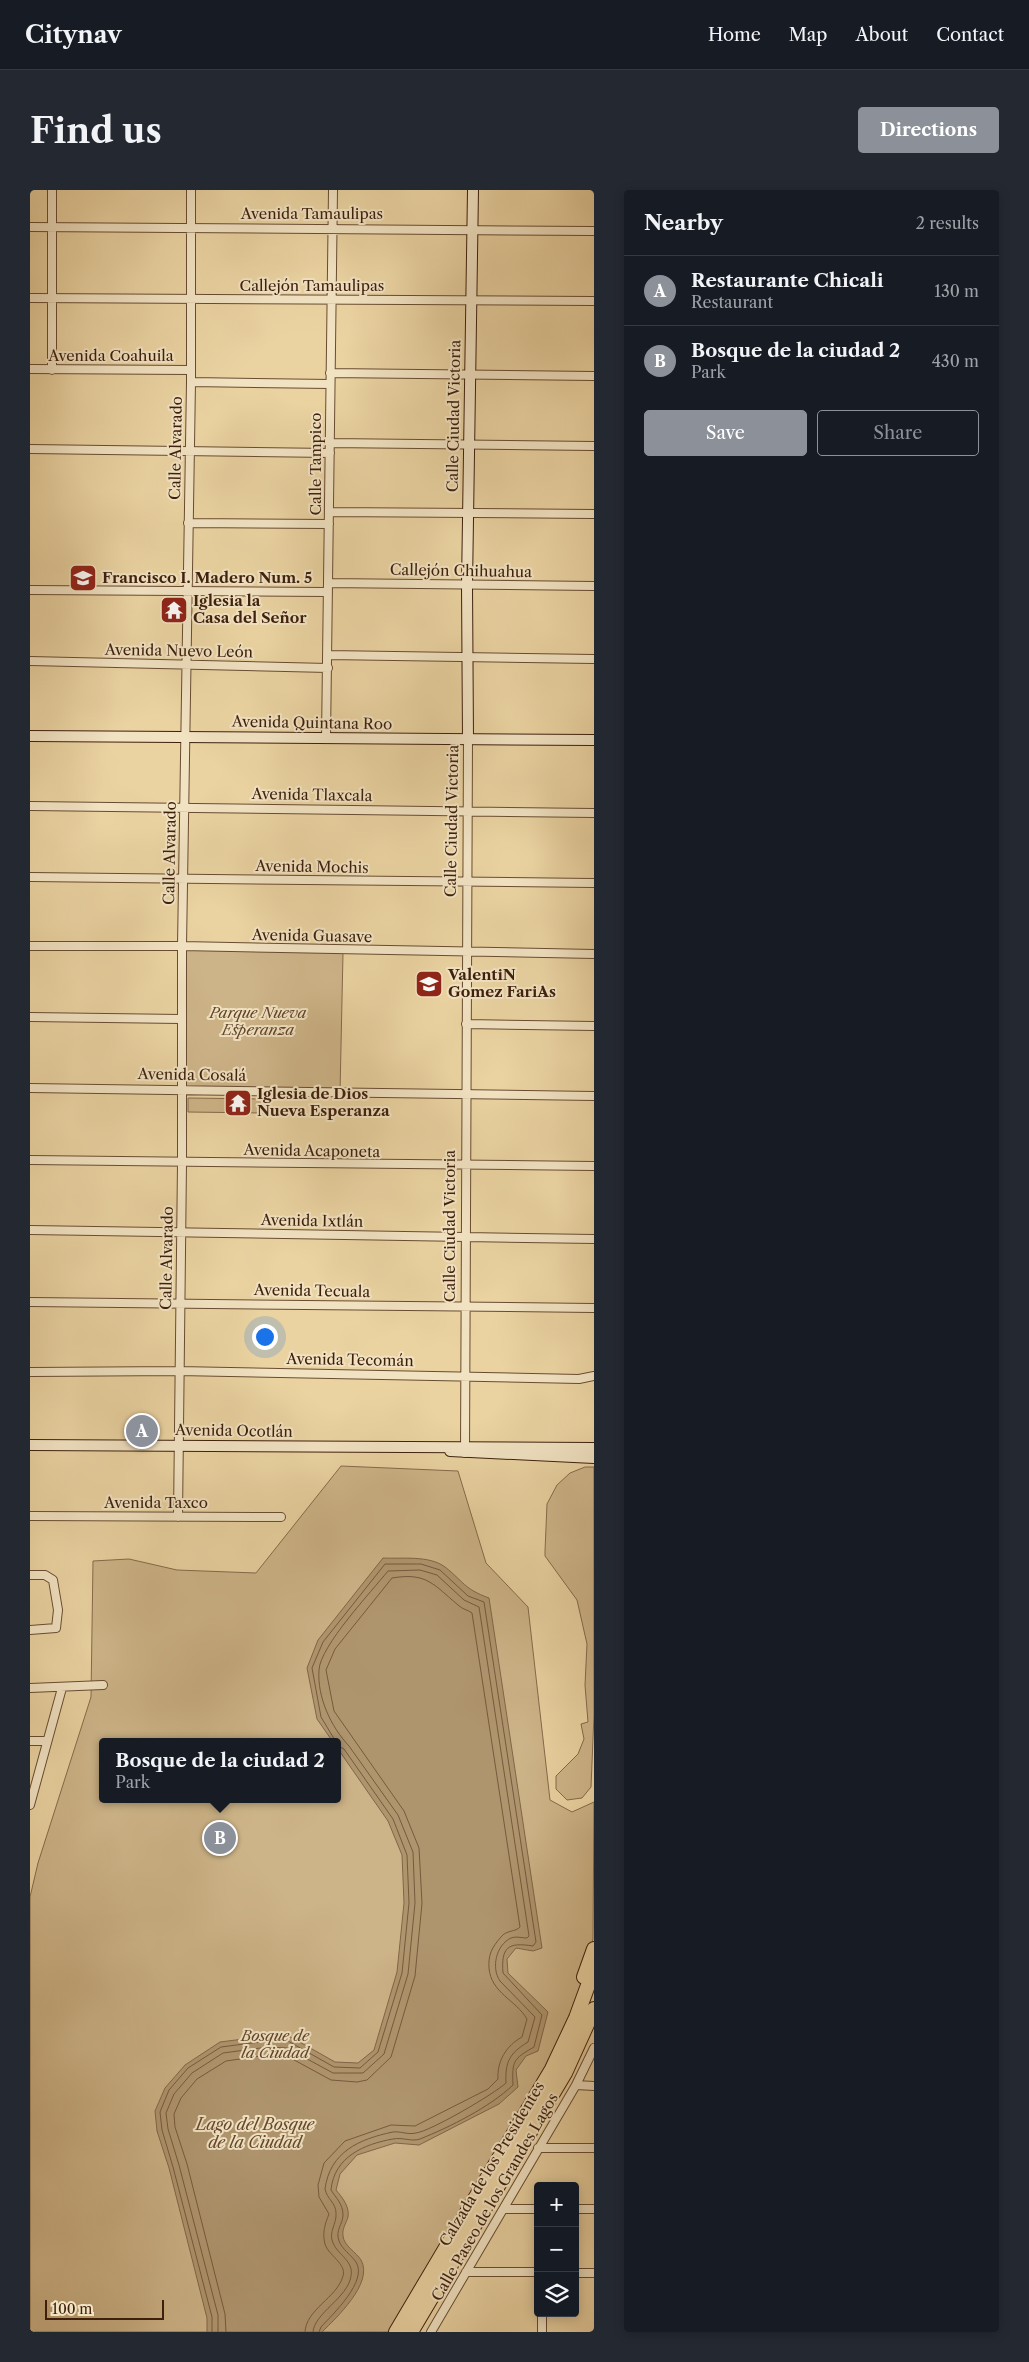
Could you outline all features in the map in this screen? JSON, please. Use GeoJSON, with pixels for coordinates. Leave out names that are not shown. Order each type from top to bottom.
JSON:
{"type":"FeatureCollection","features":[{"type":"Feature","properties":{"kind":"highway"},"geometry":{"type":"LineString","coordinates":[[554,2065],[594,1949]]}},
{"type":"Feature","properties":{"kind":"highway"},"geometry":{"type":"LineString","coordinates":[[554,2065],[576,2018],[594,1969]]}},
{"type":"Feature","properties":{"kind":"highway","name":"Calzada de los Presidentes"},"geometry":{"type":"LineString","coordinates":[[411,2332],[565,2073],[594,2009]]}},
{"type":"Feature","properties":{"kind":"highway","name":"Calzada de los Presidentes"},"geometry":{"type":"LineString","coordinates":[[396,2332],[554,2065]]}},
{"type":"Feature","properties":{"kind":"street"},"geometry":{"type":"LineString","coordinates":[[52,190],[52,370]]}},
{"type":"Feature","properties":{"kind":"street","name":"Calle Alvarado"},"geometry":{"type":"LineString","coordinates":[[178,1517],[178,1372],[182,1163],[181,1019],[187,736],[188,524],[192,382],[190,299],[191,190]]}},
{"type":"Feature","properties":{"kind":"street","name":"Calle Tampico"},"geometry":{"type":"LineString","coordinates":[[326,739],[333,190]]}},
{"type":"Feature","properties":{"kind":"street","name":"Calle Ciudad Victoria"},"geometry":{"type":"LineString","coordinates":[[465,1449],[467,585],[473,190]]}},
{"type":"Feature","properties":{"kind":"street","name":"Avenida Tamaulipas"},"geometry":{"type":"LineString","coordinates":[[30,227],[594,231]]}},
{"type":"Feature","properties":{"kind":"street","name":"Callejón Tamaulipas"},"geometry":{"type":"LineString","coordinates":[[30,298],[594,301]]}},
{"type":"Feature","properties":{"kind":"street","name":"Avenida Coahuila"},"geometry":{"type":"LineString","coordinates":[[30,370],[191,370]]}},
{"type":"Feature","properties":{"kind":"street"},"geometry":{"type":"LineString","coordinates":[[330,374],[594,376]]}},
{"type":"Feature","properties":{"kind":"street"},"geometry":{"type":"LineString","coordinates":[[192,382],[330,384]]}},
{"type":"Feature","properties":{"kind":"street"},"geometry":{"type":"LineString","coordinates":[[330,443],[594,446]]}},
{"type":"Feature","properties":{"kind":"street"},"geometry":{"type":"LineString","coordinates":[[30,449],[190,450],[330,454]]}},
{"type":"Feature","properties":{"kind":"street"},"geometry":{"type":"LineString","coordinates":[[330,512],[594,514]]}},
{"type":"Feature","properties":{"kind":"street"},"geometry":{"type":"LineString","coordinates":[[188,524],[329,524]]}},
{"type":"Feature","properties":{"kind":"street","name":"Callejón Chihuahua"},"geometry":{"type":"LineString","coordinates":[[328,583],[594,586]]}},
{"type":"Feature","properties":{"kind":"street"},"geometry":{"type":"LineString","coordinates":[[30,590],[188,593],[328,592]]}},
{"type":"Feature","properties":{"kind":"street"},"geometry":{"type":"LineString","coordinates":[[328,655],[594,659]]}},
{"type":"Feature","properties":{"kind":"street","name":"Avenida Nuevo León"},"geometry":{"type":"LineString","coordinates":[[30,661],[328,668]]}},
{"type":"Feature","properties":{"kind":"street","name":"Avenida Quintana Roo"},"geometry":{"type":"LineString","coordinates":[[30,736],[594,740]]}},
{"type":"Feature","properties":{"kind":"street","name":"Avenida Tlaxcala"},"geometry":{"type":"LineString","coordinates":[[30,806],[594,813]]}},
{"type":"Feature","properties":{"kind":"street","name":"Avenida Mochis"},"geometry":{"type":"LineString","coordinates":[[30,877],[594,884]]}},
{"type":"Feature","properties":{"kind":"street","name":"Avenida Guasave"},"geometry":{"type":"LineString","coordinates":[[30,946],[182,946],[594,954]]}},
{"type":"Feature","properties":{"kind":"street"},"geometry":{"type":"LineString","coordinates":[[30,1017],[181,1019]]}},
{"type":"Feature","properties":{"kind":"street"},"geometry":{"type":"LineString","coordinates":[[466,1024],[594,1026]]}},
{"type":"Feature","properties":{"kind":"street","name":"Avenida Cosalá"},"geometry":{"type":"LineString","coordinates":[[30,1088],[182,1088],[594,1096]]}},
{"type":"Feature","properties":{"kind":"street","name":"Avenida Acaponeta"},"geometry":{"type":"LineString","coordinates":[[30,1160],[594,1166]]}},
{"type":"Feature","properties":{"kind":"street","name":"Avenida Ixtlán"},"geometry":{"type":"LineString","coordinates":[[30,1230],[466,1236],[594,1240]]}},
{"type":"Feature","properties":{"kind":"street","name":"Avenida Tecuala"},"geometry":{"type":"LineString","coordinates":[[30,1302],[594,1308]]}},
{"type":"Feature","properties":{"kind":"street","name":"Avenida Tecomán"},"geometry":{"type":"LineString","coordinates":[[30,1372],[464,1375],[579,1378],[594,1376]]}},
{"type":"Feature","properties":{"kind":"street","name":"Avenida Ocotlán"},"geometry":{"type":"LineString","coordinates":[[30,1445],[438,1449],[594,1448]]}},
{"type":"Feature","properties":{"kind":"street","name":"Avenida Ocotlán"},"geometry":{"type":"LineString","coordinates":[[465,1449],[594,1458]]}},
{"type":"Feature","properties":{"kind":"street","name":"Avenida Taxco"},"geometry":{"type":"LineString","coordinates":[[30,1516],[281,1517]]}},
{"type":"Feature","properties":{"kind":"street"},"geometry":{"type":"LineString","coordinates":[[30,1575],[45,1575],[53,1580],[58,1618],[58,1624],[53,1630],[30,1630]]}},
{"type":"Feature","properties":{"kind":"street"},"geometry":{"type":"LineString","coordinates":[[30,1688],[103,1685]]}},
{"type":"Feature","properties":{"kind":"street"},"geometry":{"type":"LineString","coordinates":[[30,1805],[62,1688]]}},
{"type":"Feature","properties":{"kind":"street"},"geometry":{"type":"LineString","coordinates":[[30,1741],[48,1741]]}},
{"type":"Feature","properties":{"kind":"street","name":"Calle Paseo de los Grandes Lagos"},"geometry":{"type":"LineString","coordinates":[[431,2332],[576,2086],[594,2048]]}},
{"type":"Feature","properties":{"kind":"street"},"geometry":{"type":"LineString","coordinates":[[576,2086],[594,2086]]}},
{"type":"Feature","properties":{"kind":"street"},"geometry":{"type":"LineString","coordinates":[[538,2148],[594,2148]]}},
{"type":"Feature","properties":{"kind":"street"},"geometry":{"type":"LineString","coordinates":[[504,2209],[534,2209]]}},
{"type":"Feature","properties":{"kind":"street"},"geometry":{"type":"LineString","coordinates":[[579,2209],[594,2209]]}},
{"type":"Feature","properties":{"kind":"street"},"geometry":{"type":"LineString","coordinates":[[466,2272],[534,2272]]}},
{"type":"Feature","properties":{"kind":"street"},"geometry":{"type":"LineString","coordinates":[[579,2272],[594,2273]]}},
{"type":"Feature","properties":{"kind":"street"},"geometry":{"type":"LineString","coordinates":[[542,2317],[542,2332]]}},
{"type":"Feature","properties":{"kind":"green space","name":"Parque Nueva Esperanza"},"geometry":{"type":"Polygon","coordinates":[[[183,949],[343,953],[340,1093],[182,1092],[183,949]]]}},
{"type":"Feature","properties":{"kind":"green space"},"geometry":{"type":"Polygon","coordinates":[[[188,1098],[263,1099],[263,1113],[188,1112],[188,1098]]]}},
{"type":"Feature","properties":{"kind":"green space","name":"Bosque de la Ciudad"},"geometry":{"type":"Polygon","coordinates":[[[341,1466],[458,1471],[486,1563],[528,1607],[550,1800],[572,1812],[594,1802],[593,1939],[572,2021],[420,2283],[388,2332],[30,2332],[30,1897],[38,1863],[91,1697],[93,1561],[129,1559],[177,1570],[256,1573],[341,1466]]]}},
{"type":"Feature","properties":{"kind":"green space"},"geometry":{"type":"Polygon","coordinates":[[[585,1467],[594,1467],[594,1715],[591,1787],[582,1798],[567,1800],[556,1789],[556,1776],[578,1754],[584,1739],[581,1724],[588,1722],[585,1685],[587,1644],[577,1600],[545,1556],[547,1504],[557,1485],[570,1473],[585,1467]]]}},
{"type":"Feature","properties":{"kind":"water","name":"Lago del Bosque de la Ciudad"},"geometry":{"type":"Polygon","coordinates":[[[383,1558],[423,1559],[439,1563],[469,1588],[489,1598],[542,1948],[533,1951],[516,1948],[507,1959],[508,1973],[548,2012],[538,2051],[526,2056],[516,2070],[518,2087],[499,2104],[419,2145],[395,2143],[357,2155],[340,2174],[336,2190],[345,2202],[348,2210],[348,2217],[343,2231],[344,2240],[361,2260],[364,2269],[358,2289],[352,2299],[322,2332],[207,2332],[207,2318],[169,2168],[157,2131],[155,2111],[165,2088],[185,2065],[220,2042],[267,2036],[289,2036],[335,2062],[358,2063],[374,2050],[397,1972],[404,1903],[402,1855],[388,1821],[341,1753],[341,1738],[330,1738],[317,1719],[307,1668],[318,1640],[383,1558]]]}},
{"type":"Feature","properties":{"kind":"place","name":"Francisco I. Madero Num. 5"},"geometry":{"type":"Point","coordinates":[83,578]}},
{"type":"Feature","properties":{"kind":"place","name":"Iglesia la Casa del Señor"},"geometry":{"type":"Point","coordinates":[174,610]}},
{"type":"Feature","properties":{"kind":"place","name":"ValentiN Gomez FariAs"},"geometry":{"type":"Point","coordinates":[429,984]}},
{"type":"Feature","properties":{"kind":"place","name":"Iglesia de Dios Nueva Esperanza"},"geometry":{"type":"Point","coordinates":[238,1103]}},
{"type":"Feature","properties":{"kind":"place","name":"Restaurante Chicali"},"geometry":{"type":"Point","coordinates":[142,1431]}},
{"type":"Feature","properties":{"kind":"place","name":"Bosque de la ciudad 2"},"geometry":{"type":"Point","coordinates":[220,1838]}}]}
